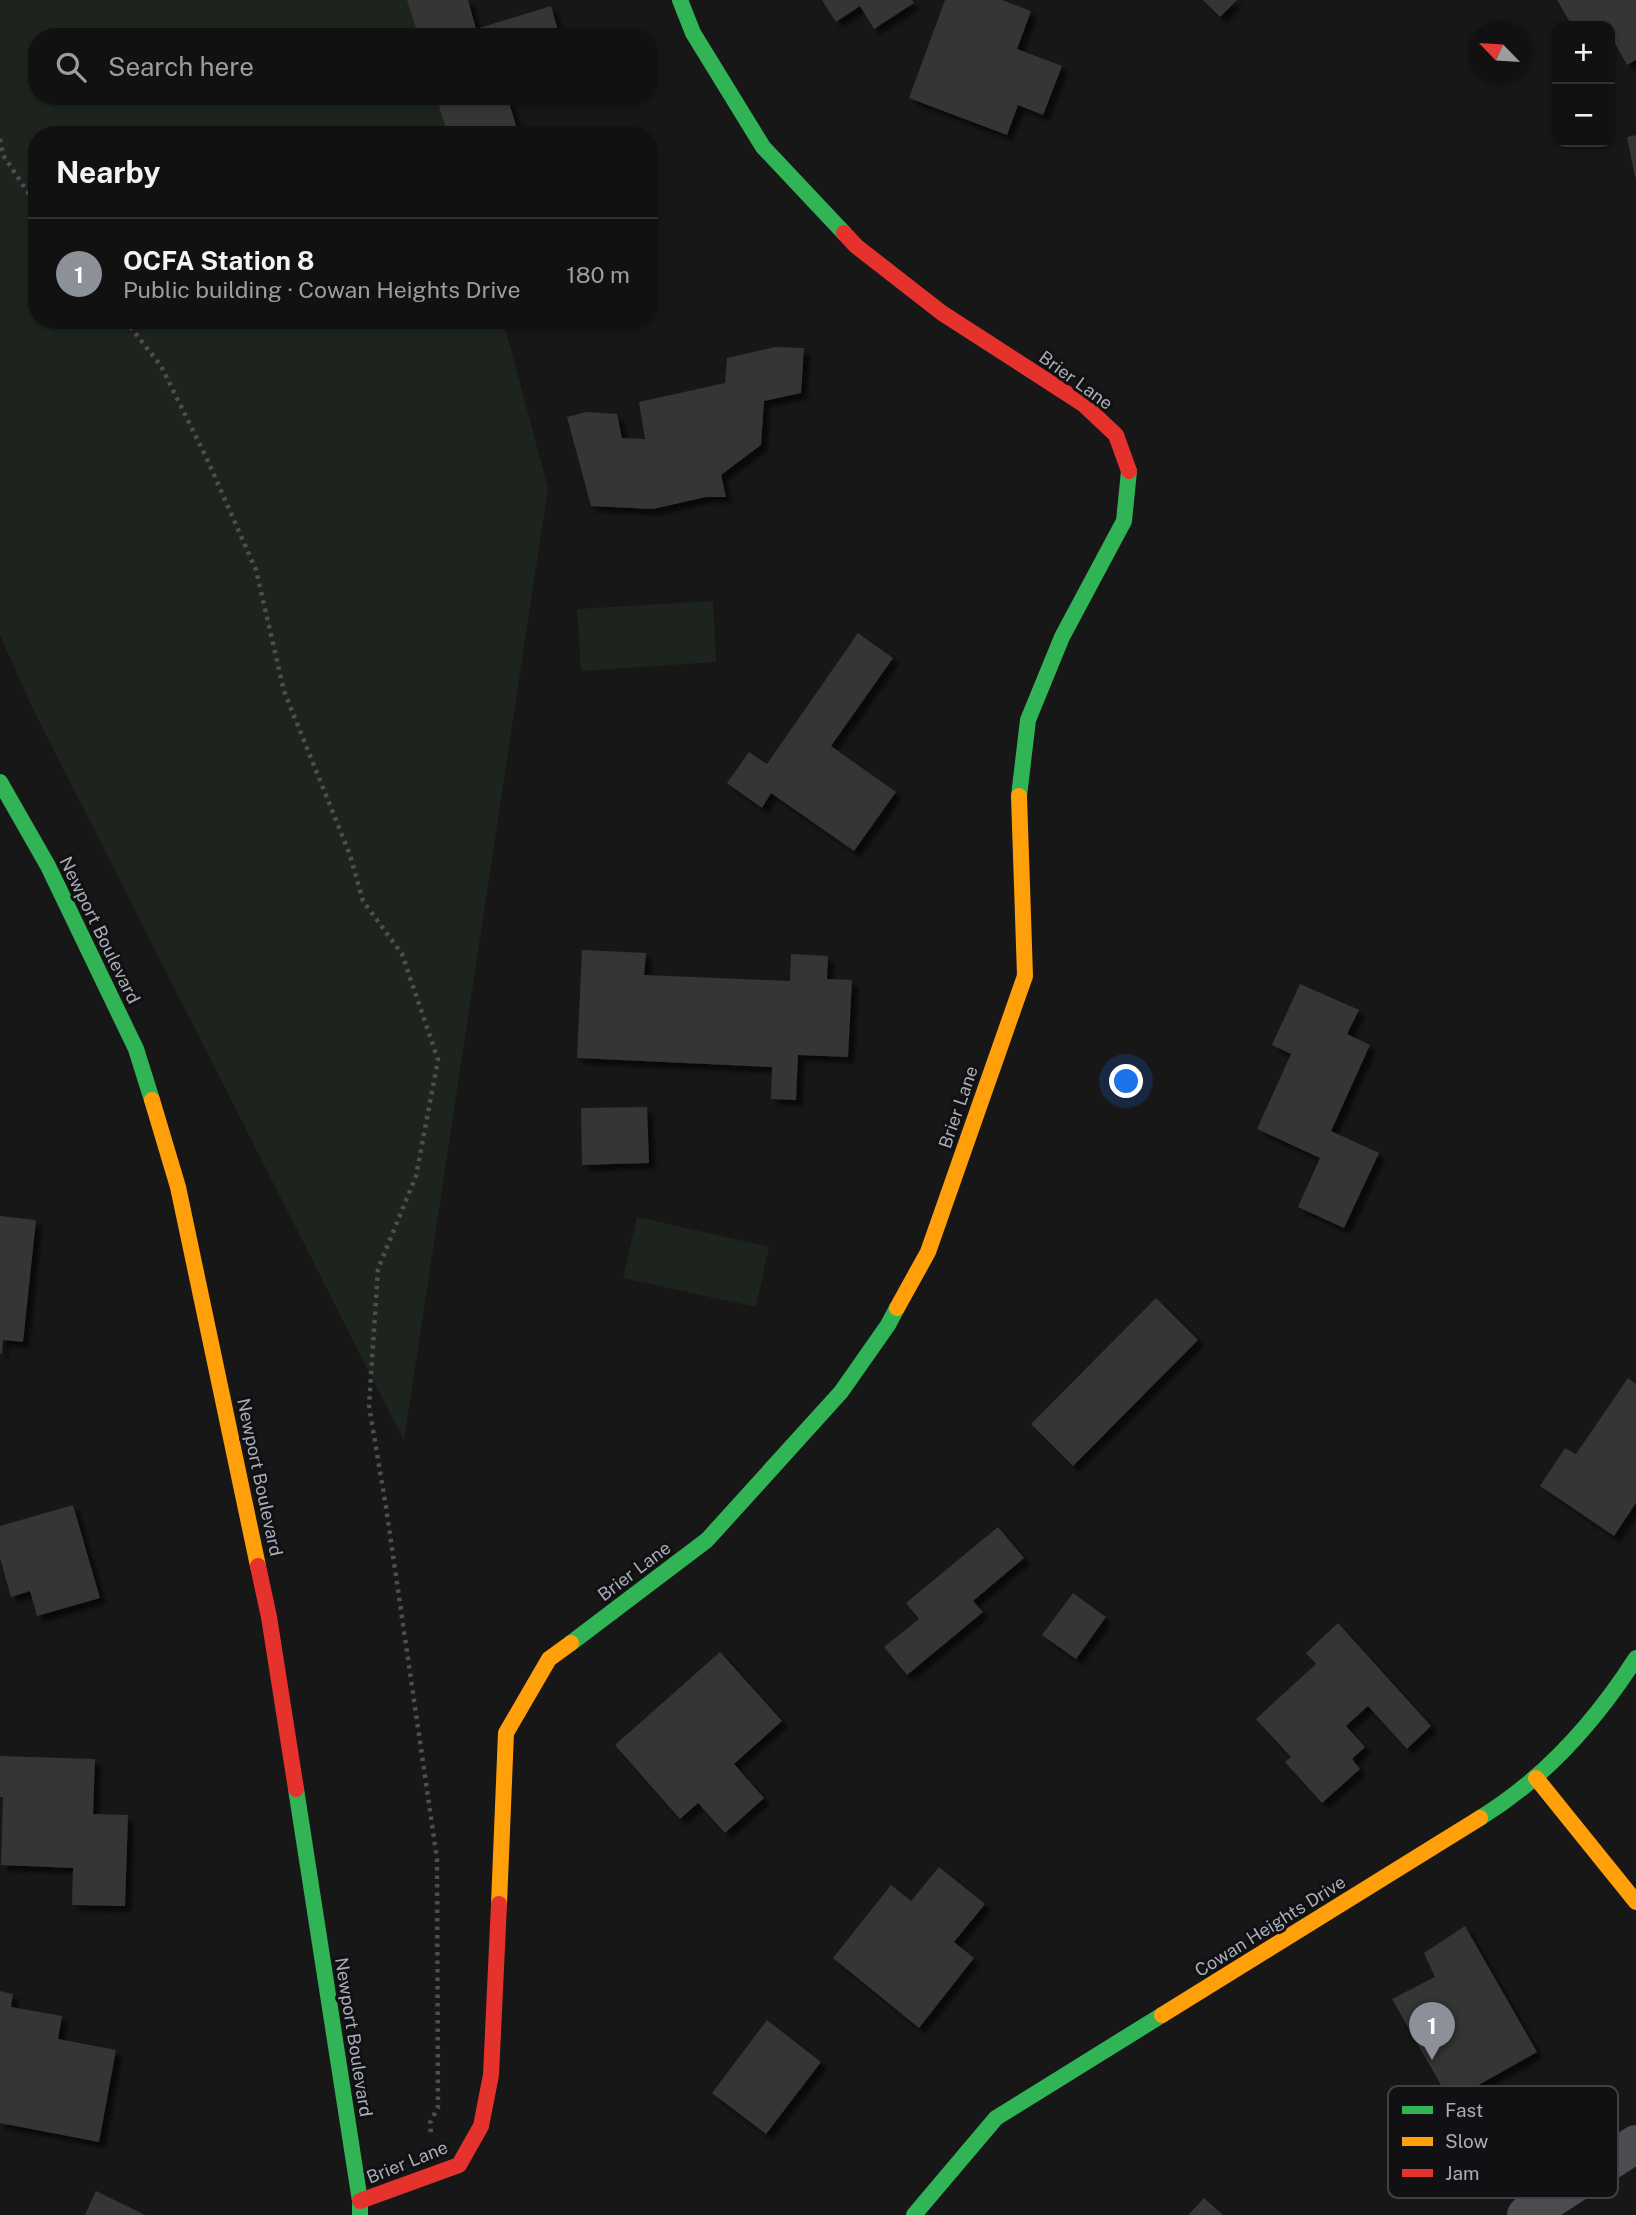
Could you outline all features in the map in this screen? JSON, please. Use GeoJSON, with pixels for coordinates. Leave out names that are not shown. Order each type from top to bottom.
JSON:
{"type":"FeatureCollection","features":[{"type":"Feature","properties":{"kind":"street","name":"Brier Lane"},"geometry":{"type":"LineString","coordinates":[[360,2208],[459,2165],[481,2126],[491,2075],[506,1733],[549,1659],[707,1540],[841,1392],[888,1325],[928,1252],[1025,975],[1018,801],[1028,720],[1062,637],[1124,521],[1129,469],[1116,435],[1083,404],[942,313],[856,246],[763,147],[693,33],[680,0]]}},
{"type":"Feature","properties":{"kind":"street","name":"Newport Boulevard"},"geometry":{"type":"LineString","coordinates":[[0,782],[48,866],[136,1049],[178,1187],[269,1617],[360,2208]]}},
{"type":"Feature","properties":{"kind":"street","name":"Cowan Heights Drive"},"geometry":{"type":"LineString","coordinates":[[914,2215],[996,2119],[1487,1814],[1536,1777],[1585,1729],[1636,1658]]}},
{"type":"Feature","properties":{"kind":"street"},"geometry":{"type":"LineString","coordinates":[[1536,1777],[1636,1902]]}},
{"type":"Feature","properties":{"kind":"street"},"geometry":{"type":"LineString","coordinates":[[1618,2156],[1636,2144]]}},
{"type":"Feature","properties":{"kind":"street"},"geometry":{"type":"LineString","coordinates":[[1526,2215],[1552,2198]]}},
{"type":"Feature","properties":{"kind":"path"},"geometry":{"type":"LineString","coordinates":[[0,139],[3,155],[28,192]]}},
{"type":"Feature","properties":{"kind":"path"},"geometry":{"type":"LineString","coordinates":[[132,329],[161,366],[207,458],[256,570],[284,691],[350,855],[363,901],[402,954],[438,1060],[416,1177],[378,1269],[369,1406],[437,1859],[438,2107],[429,2123],[436,2173]]}},
{"type":"Feature","properties":{"kind":"shaded area"},"geometry":{"type":"Polygon","coordinates":[[[0,0],[417,0],[425,28],[28,28],[28,105],[446,105],[451,126],[28,126],[28,329],[505,329],[548,488],[404,1441],[32,707],[0,635],[0,0]]]}},
{"type":"Feature","properties":{"kind":"shaded area"},"geometry":{"type":"Polygon","coordinates":[[[713,601],[716,662],[581,671],[577,609],[713,601]]]}},
{"type":"Feature","properties":{"kind":"shaded area"},"geometry":{"type":"Polygon","coordinates":[[[637,1217],[769,1247],[756,1307],[623,1278],[637,1217]]]}},
{"type":"Feature","properties":{"kind":"building"},"geometry":{"type":"Polygon","coordinates":[[[407,0],[468,0],[476,28],[416,28],[407,0]]]}},
{"type":"Feature","properties":{"kind":"building"},"geometry":{"type":"Polygon","coordinates":[[[822,0],[912,0],[914,3],[874,29],[860,6],[836,22],[822,0]]]}},
{"type":"Feature","properties":{"kind":"building"},"geometry":{"type":"Polygon","coordinates":[[[945,0],[1002,0],[1031,11],[1017,49],[1062,66],[1043,115],[1018,105],[1007,135],[909,98],[945,0]]]}},
{"type":"Feature","properties":{"kind":"building"},"geometry":{"type":"Polygon","coordinates":[[[1203,0],[1237,0],[1220,17],[1203,0]]]}},
{"type":"Feature","properties":{"kind":"building"},"geometry":{"type":"Polygon","coordinates":[[[1557,0],[1636,0],[1636,60],[1627,65],[1615,44],[1615,21],[1569,21],[1557,0]]]}},
{"type":"Feature","properties":{"kind":"building"},"geometry":{"type":"Polygon","coordinates":[[[551,6],[557,28],[479,28],[551,6]]]}},
{"type":"Feature","properties":{"kind":"building"},"geometry":{"type":"Polygon","coordinates":[[[439,105],[510,105],[516,126],[445,126],[439,105]]]}},
{"type":"Feature","properties":{"kind":"building"},"geometry":{"type":"Polygon","coordinates":[[[1636,135],[1636,177],[1635,177],[1627,137],[1636,135]]]}},
{"type":"Feature","properties":{"kind":"building"},"geometry":{"type":"Polygon","coordinates":[[[775,347],[804,348],[801,393],[764,401],[761,445],[721,475],[726,497],[706,497],[653,509],[591,506],[567,417],[586,412],[617,414],[622,438],[645,439],[639,402],[725,383],[727,358],[775,347]]]}},
{"type":"Feature","properties":{"kind":"building"},"geometry":{"type":"Polygon","coordinates":[[[858,633],[893,658],[831,746],[896,792],[854,851],[771,793],[762,808],[727,783],[749,752],[767,764],[858,633]]]}},
{"type":"Feature","properties":{"kind":"building"},"geometry":{"type":"Polygon","coordinates":[[[582,950],[646,953],[644,975],[790,981],[791,954],[828,956],[827,979],[852,980],[848,1057],[798,1055],[796,1100],[771,1099],[772,1067],[577,1058],[582,950]]]}},
{"type":"Feature","properties":{"kind":"building"},"geometry":{"type":"Polygon","coordinates":[[[1300,984],[1359,1010],[1347,1034],[1370,1045],[1331,1131],[1379,1153],[1344,1228],[1298,1207],[1320,1158],[1257,1129],[1291,1054],[1272,1045],[1300,984]]]}},
{"type":"Feature","properties":{"kind":"building"},"geometry":{"type":"Polygon","coordinates":[[[647,1107],[649,1163],[582,1165],[581,1108],[647,1107]]]}},
{"type":"Feature","properties":{"kind":"building"},"geometry":{"type":"Polygon","coordinates":[[[0,1216],[36,1220],[23,1342],[3,1340],[2,1354],[0,1354],[0,1216]]]}},
{"type":"Feature","properties":{"kind":"building"},"geometry":{"type":"Polygon","coordinates":[[[1156,1298],[1198,1340],[1073,1466],[1031,1424],[1156,1298]]]}},
{"type":"Feature","properties":{"kind":"building"},"geometry":{"type":"Polygon","coordinates":[[[1628,1378],[1636,1384],[1636,1503],[1614,1536],[1540,1486],[1565,1448],[1576,1454],[1628,1378]]]}},
{"type":"Feature","properties":{"kind":"building"},"geometry":{"type":"Polygon","coordinates":[[[73,1505],[100,1598],[37,1616],[30,1591],[11,1597],[0,1558],[0,1526],[73,1505]]]}},
{"type":"Feature","properties":{"kind":"building"},"geometry":{"type":"Polygon","coordinates":[[[998,1527],[1024,1558],[973,1601],[983,1612],[907,1675],[884,1647],[919,1619],[906,1603],[998,1527]]]}},
{"type":"Feature","properties":{"kind":"building"},"geometry":{"type":"Polygon","coordinates":[[[1073,1593],[1106,1617],[1076,1659],[1042,1635],[1073,1593]]]}},
{"type":"Feature","properties":{"kind":"building"},"geometry":{"type":"Polygon","coordinates":[[[1338,1623],[1431,1726],[1407,1749],[1368,1706],[1346,1726],[1365,1747],[1352,1759],[1360,1769],[1322,1803],[1285,1762],[1291,1757],[1256,1719],[1316,1664],[1306,1653],[1338,1623]]]}},
{"type":"Feature","properties":{"kind":"building"},"geometry":{"type":"Polygon","coordinates":[[[720,1652],[782,1721],[734,1764],[764,1798],[725,1833],[698,1803],[680,1819],[615,1745],[720,1652]]]}},
{"type":"Feature","properties":{"kind":"building"},"geometry":{"type":"Polygon","coordinates":[[[0,1756],[95,1759],[93,1814],[128,1815],[125,1906],[72,1905],[73,1868],[1,1865],[3,1797],[0,1797],[0,1756]]]}},
{"type":"Feature","properties":{"kind":"building"},"geometry":{"type":"Polygon","coordinates":[[[939,1867],[985,1904],[954,1942],[974,1958],[919,2028],[833,1958],[891,1885],[911,1901],[939,1867]]]}},
{"type":"Feature","properties":{"kind":"building"},"geometry":{"type":"Polygon","coordinates":[[[1465,1926],[1537,2052],[1477,2086],[1441,2086],[1392,1999],[1435,1977],[1424,1953],[1465,1926]]]}},
{"type":"Feature","properties":{"kind":"building"},"geometry":{"type":"Polygon","coordinates":[[[0,1991],[13,1994],[11,2007],[62,2016],[58,2039],[116,2050],[99,2142],[0,2123],[0,1991]]]}},
{"type":"Feature","properties":{"kind":"building"},"geometry":{"type":"Polygon","coordinates":[[[767,2020],[821,2062],[766,2134],[712,2093],[767,2020]]]}},
{"type":"Feature","properties":{"kind":"building"},"geometry":{"type":"Polygon","coordinates":[[[96,2191],[145,2215],[85,2215],[96,2191]]]}},
{"type":"Feature","properties":{"kind":"building"},"geometry":{"type":"Polygon","coordinates":[[[1204,2198],[1223,2215],[1188,2215],[1204,2198]]]}},
{"type":"Feature","properties":{"kind":"traffic: fast"},"geometry":{"type":"LineString","coordinates":[[680,0],[693,33],[763,147],[844,233]]}},
{"type":"Feature","properties":{"kind":"traffic: fast"},"geometry":{"type":"LineString","coordinates":[[1019,796],[1028,720],[1062,637],[1124,521],[1129,471]]}},
{"type":"Feature","properties":{"kind":"traffic: fast"},"geometry":{"type":"LineString","coordinates":[[0,782],[48,866],[136,1049],[152,1100]]}},
{"type":"Feature","properties":{"kind":"traffic: fast"},"geometry":{"type":"LineString","coordinates":[[571,1643],[707,1540],[841,1392],[897,1308]]}},
{"type":"Feature","properties":{"kind":"traffic: fast"},"geometry":{"type":"LineString","coordinates":[[1480,1818],[1526,1785],[1567,1747],[1586,1726],[1636,1658]]}},
{"type":"Feature","properties":{"kind":"traffic: fast"},"geometry":{"type":"LineString","coordinates":[[296,1789],[360,2215]]}},
{"type":"Feature","properties":{"kind":"traffic: fast"},"geometry":{"type":"LineString","coordinates":[[914,2215],[996,2118],[1162,2015]]}},
{"type":"Feature","properties":{"kind":"traffic: slow"},"geometry":{"type":"LineString","coordinates":[[897,1308],[928,1252],[1025,976],[1019,796]]}},
{"type":"Feature","properties":{"kind":"traffic: slow"},"geometry":{"type":"LineString","coordinates":[[152,1100],[178,1187],[258,1566]]}},
{"type":"Feature","properties":{"kind":"traffic: slow"},"geometry":{"type":"LineString","coordinates":[[499,1904],[506,1733],[549,1659],[571,1643]]}},
{"type":"Feature","properties":{"kind":"traffic: slow"},"geometry":{"type":"LineString","coordinates":[[1536,1778],[1636,1902]]}},
{"type":"Feature","properties":{"kind":"traffic: slow"},"geometry":{"type":"LineString","coordinates":[[1162,2015],[1480,1818]]}},
{"type":"Feature","properties":{"kind":"traffic: jam"},"geometry":{"type":"LineString","coordinates":[[844,233],[856,246],[942,313],[1083,404],[1116,435],[1129,471]]}},
{"type":"Feature","properties":{"kind":"traffic: jam"},"geometry":{"type":"LineString","coordinates":[[258,1566],[269,1617],[296,1789]]}},
{"type":"Feature","properties":{"kind":"traffic: jam"},"geometry":{"type":"LineString","coordinates":[[360,2201],[459,2165],[481,2126],[491,2075],[499,1904]]}},
{"type":"Feature","properties":{"kind":"place","name":"OCFA Station 8"},"geometry":{"type":"Point","coordinates":[1432,2060]}}]}
